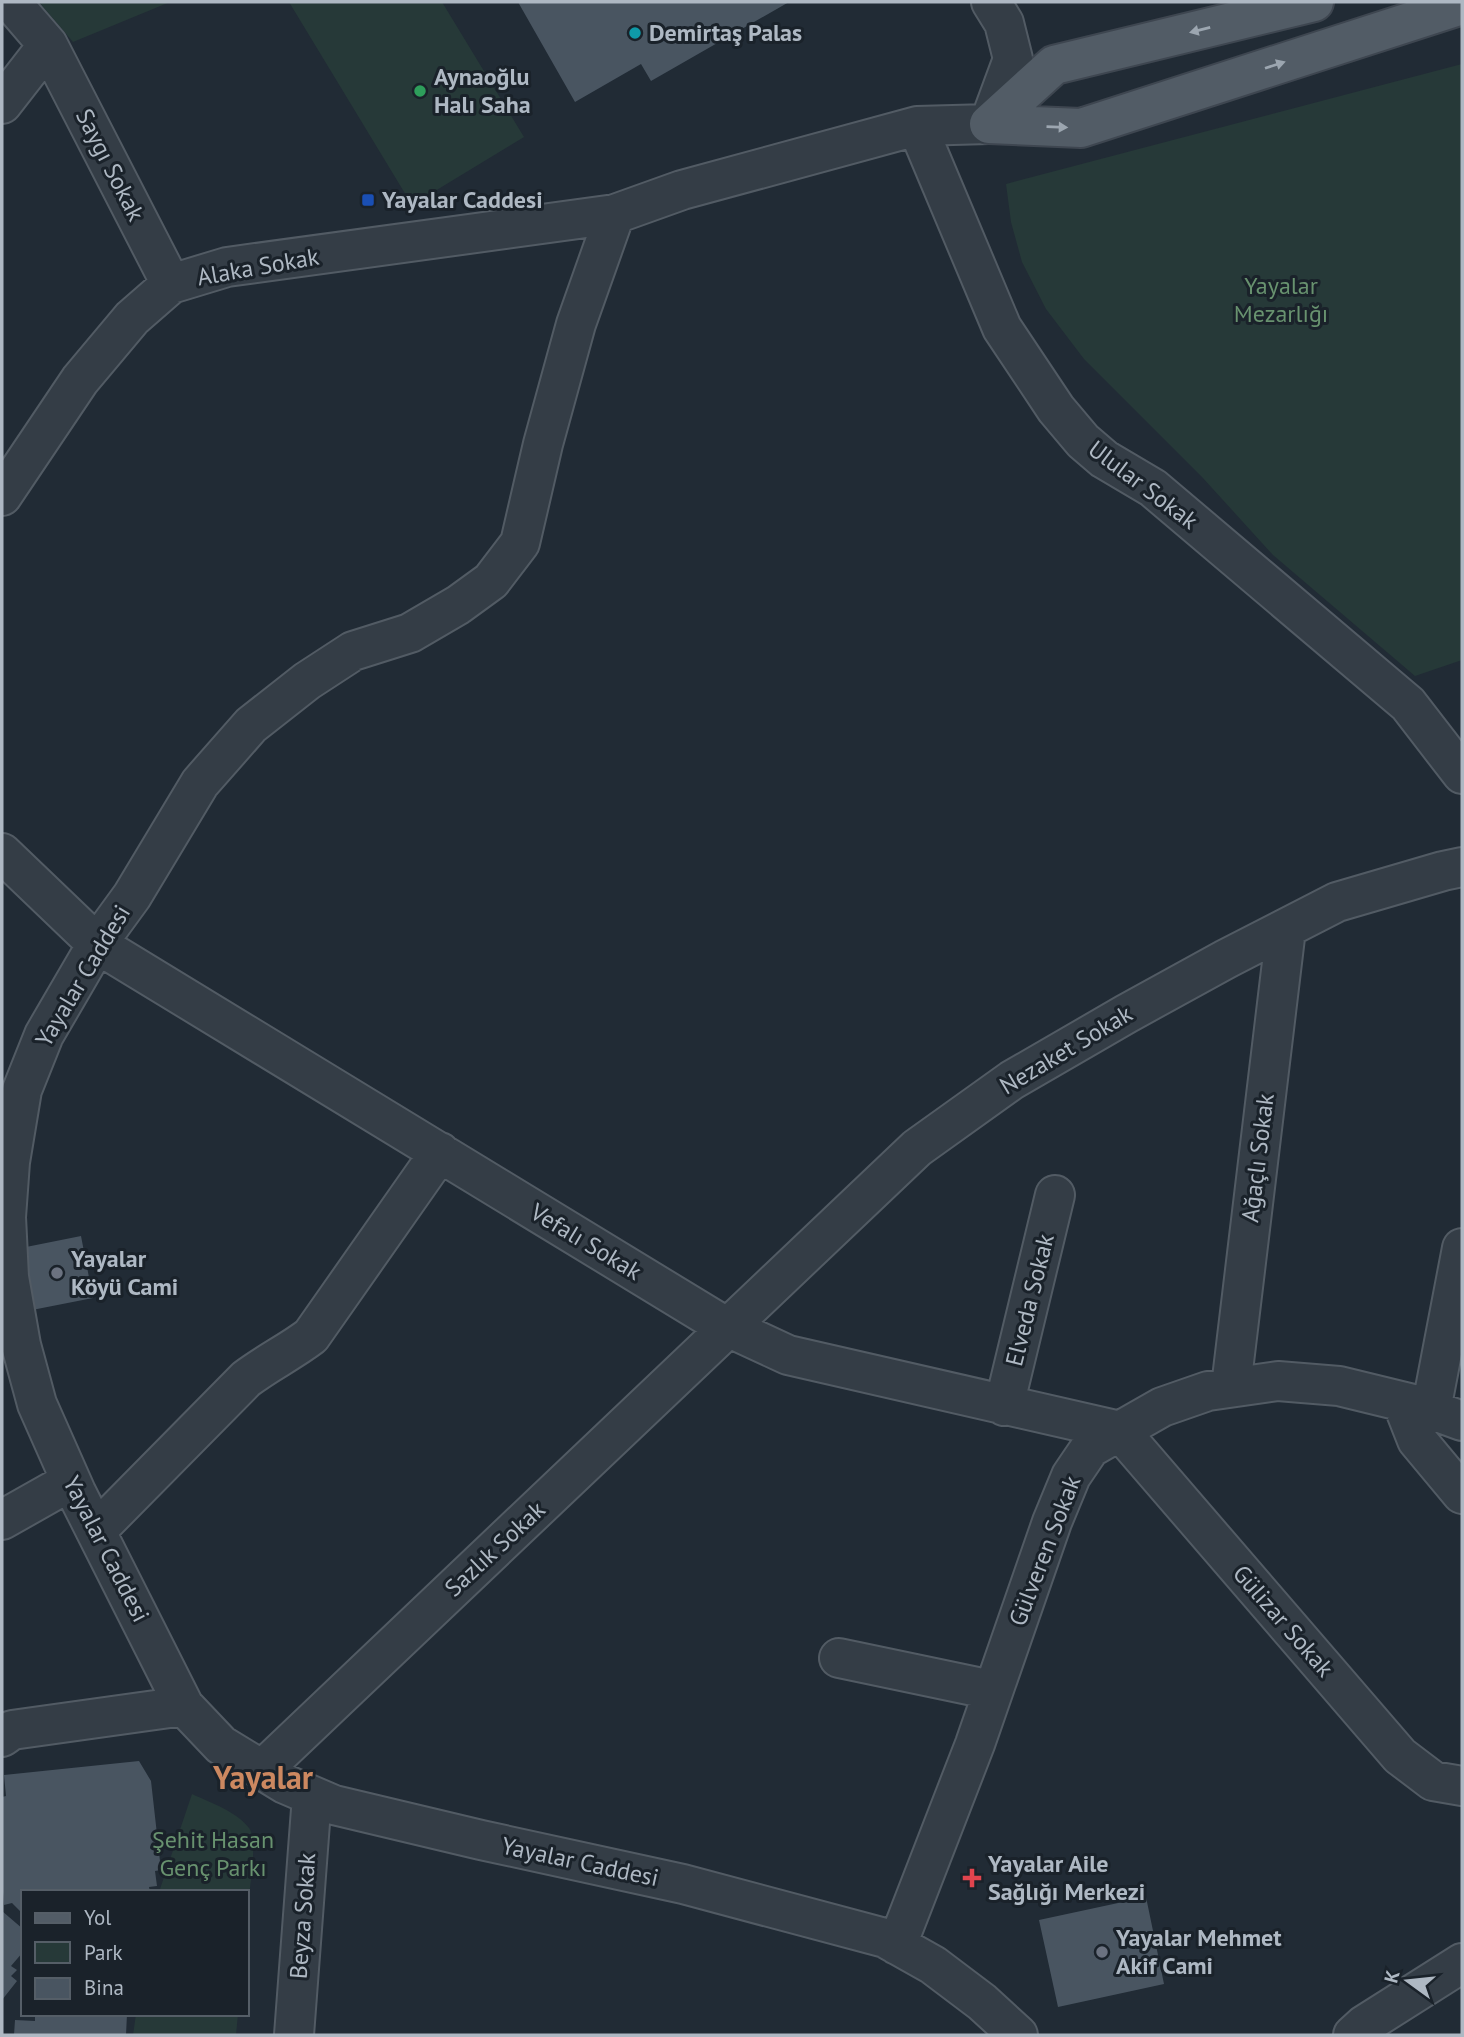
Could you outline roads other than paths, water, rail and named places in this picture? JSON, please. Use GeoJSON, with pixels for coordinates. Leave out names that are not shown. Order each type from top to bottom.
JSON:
{"type":"FeatureCollection","features":[{"type":"Feature","properties":{"kind":"main road"},"geometry":{"type":"LineString","coordinates":[[989,124],[1054,65],[1314,2]]}},
{"type":"Feature","properties":{"kind":"main road"},"geometry":{"type":"LineString","coordinates":[[989,124],[1081,128],[1462,5]]}},
{"type":"Feature","properties":{"kind":"street","name":"Saygı Sokak"},"geometry":{"type":"LineString","coordinates":[[10,2],[48,45],[171,284]]}},
{"type":"Feature","properties":{"kind":"street"},"geometry":{"type":"LineString","coordinates":[[615,214],[682,190],[917,126],[989,124],[1013,59],[1004,23],[991,2]]}},
{"type":"Feature","properties":{"kind":"street"},"geometry":{"type":"LineString","coordinates":[[2,104],[48,45]]}},
{"type":"Feature","properties":{"kind":"street","name":"Ulular Sokak"},"geometry":{"type":"LineString","coordinates":[[917,126],[1002,328],[1056,409],[1083,441],[1104,459],[1153,488],[1408,704],[1462,774]]}},
{"type":"Feature","properties":{"kind":"street","name":"Alaka Sokak"},"geometry":{"type":"LineString","coordinates":[[2,496],[80,380],[132,318],[171,284],[227,267],[615,214]]}},
{"type":"Feature","properties":{"kind":"street","name":"Yayalar Caddesi"},"geometry":{"type":"LineString","coordinates":[[615,214],[576,324],[543,444],[520,542],[491,581],[457,605],[410,633],[353,651],[307,681],[251,725],[200,783],[132,896],[97,943],[44,1035],[22,1090],[9,1162],[6,1217],[14,1362],[184,1706],[221,1745],[285,1784],[334,1805],[683,1884],[800,1913],[885,1938],[933,1965],[982,2002],[1018,2035]]}},
{"type":"Feature","properties":{"kind":"street","name":"Vefalı Sokak"},"geometry":{"type":"LineString","coordinates":[[2,853],[97,943],[729,1328],[788,1355],[1120,1432]]}},
{"type":"Feature","properties":{"kind":"street","name":"Nezaket Sokak"},"geometry":{"type":"LineString","coordinates":[[729,1328],[917,1148],[1012,1080],[1126,1014],[1337,902],[1462,867]]}},
{"type":"Feature","properties":{"kind":"street","name":"Ağaçlı Sokak"},"geometry":{"type":"LineString","coordinates":[[1231,1387],[1286,929]]}},
{"type":"Feature","properties":{"kind":"street"},"geometry":{"type":"LineString","coordinates":[[96,1531],[246,1379],[311,1336],[440,1153]]}},
{"type":"Feature","properties":{"kind":"street","name":"Elveda Sokak"},"geometry":{"type":"LineString","coordinates":[[1004,1406],[1055,1195]]}},
{"type":"Feature","properties":{"kind":"street"},"geometry":{"type":"LineString","coordinates":[[1462,1248],[1432,1411],[1417,1440],[1462,1494]]}},
{"type":"Feature","properties":{"kind":"street","name":"Sazlık Sokak"},"geometry":{"type":"LineString","coordinates":[[262,1770],[729,1328]]}},
{"type":"Feature","properties":{"kind":"street","name":"Gülveren Sokak"},"geometry":{"type":"LineString","coordinates":[[897,1945],[975,1744],[1052,1522],[1071,1476],[1090,1448],[1162,1407],[1208,1391],[1278,1381],[1339,1385],[1432,1411]]}},
{"type":"Feature","properties":{"kind":"street","name":"Gülizar Sokak"},"geometry":{"type":"LineString","coordinates":[[1120,1432],[1400,1756],[1433,1781],[1462,1786]]}},
{"type":"Feature","properties":{"kind":"street"},"geometry":{"type":"LineString","coordinates":[[2,1520],[71,1481]]}},
{"type":"Feature","properties":{"kind":"street"},"geometry":{"type":"LineString","coordinates":[[839,1658],[992,1690]]}},
{"type":"Feature","properties":{"kind":"street"},"geometry":{"type":"LineString","coordinates":[[2,1737],[12,1730],[184,1706]]}},
{"type":"Feature","properties":{"kind":"street","name":"Beyza Sokak"},"geometry":{"type":"LineString","coordinates":[[294,2035],[313,1796]]}},
{"type":"Feature","properties":{"kind":"street"},"geometry":{"type":"LineString","coordinates":[[1353,2035],[1364,2025],[1462,1963]]}},
{"type":"Feature","properties":{"kind":"place","name":"Demirtaş Palas"},"geometry":{"type":"Point","coordinates":[635,33]}},
{"type":"Feature","properties":{"kind":"place","name":"Aynaoğlu Halı Saha"},"geometry":{"type":"Point","coordinates":[420,91]}},
{"type":"Feature","properties":{"kind":"place","name":"Yayalar Caddesi"},"geometry":{"type":"Point","coordinates":[368,200]}},
{"type":"Feature","properties":{"kind":"place","name":"Yayalar Köyü Cami"},"geometry":{"type":"Point","coordinates":[57,1273]}},
{"type":"Feature","properties":{"kind":"place","name":"Yayalar Aile Sağlığı Merkezi"},"geometry":{"type":"Point","coordinates":[972,1878]}},
{"type":"Feature","properties":{"kind":"place","name":"Yayalar Mehmet Akif Cami"},"geometry":{"type":"Point","coordinates":[1102,1952]}},
{"type":"Feature","properties":{"kind":"district","name":"Yayalar"},"geometry":{"type":"Point","coordinates":[263,1778]}},
{"type":"Feature","properties":{"kind":"park label","name":"Yayalar Mezarlığı"},"geometry":{"type":"Point","coordinates":[1281,300]}},
{"type":"Feature","properties":{"kind":"park label","name":"Şehit Hasan Genç Parkı"},"geometry":{"type":"Point","coordinates":[213,1854]}}]}
